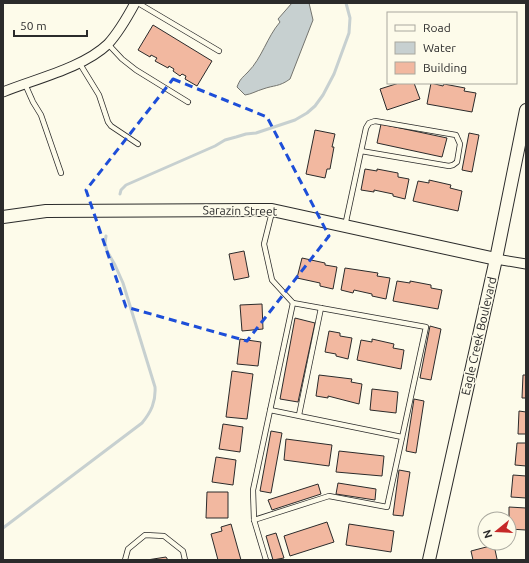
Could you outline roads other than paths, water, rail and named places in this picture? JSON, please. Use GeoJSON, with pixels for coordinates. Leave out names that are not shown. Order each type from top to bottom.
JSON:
{"type":"FeatureCollection","features":[{"type":"Feature","properties":{"kind":"street"},"geometry":{"type":"LineString","coordinates":[[3,92],[80,64],[108,44],[128,16],[135,3]]}},
{"type":"Feature","properties":{"kind":"street","name":"Eagle Creek Boulevard"},"geometry":{"type":"LineString","coordinates":[[429,560],[496,259],[526,110]]}},
{"type":"Feature","properties":{"kind":"street","name":"Sarazin Street"},"geometry":{"type":"LineString","coordinates":[[3,217],[46,210],[272,210],[496,259]]}},
{"type":"Feature","properties":{"kind":"street"},"geometry":{"type":"LineString","coordinates":[[496,259],[526,264]]}},
{"type":"Feature","properties":{"kind":"lane"},"geometry":{"type":"LineString","coordinates":[[138,3],[219,51]]}},
{"type":"Feature","properties":{"kind":"lane"},"geometry":{"type":"LineString","coordinates":[[108,44],[122,59],[136,70],[188,102]]}},
{"type":"Feature","properties":{"kind":"lane"},"geometry":{"type":"LineString","coordinates":[[80,64],[99,95],[108,122],[111,126],[138,144]]}},
{"type":"Feature","properties":{"kind":"lane"},"geometry":{"type":"LineString","coordinates":[[25,83],[33,102],[41,115],[61,173]]}},
{"type":"Feature","properties":{"kind":"lane"},"geometry":{"type":"LineString","coordinates":[[345,226],[361,151],[366,128],[369,123],[375,121],[456,134],[460,144],[457,162],[449,166],[361,151]]}},
{"type":"Feature","properties":{"kind":"lane"},"geometry":{"type":"LineString","coordinates":[[254,520],[329,496],[387,507],[426,327],[293,304],[272,280],[264,244],[272,210]]}},
{"type":"Feature","properties":{"kind":"lane"},"geometry":{"type":"LineString","coordinates":[[266,560],[254,520],[253,490],[293,304]]}},
{"type":"Feature","properties":{"kind":"lane"},"geometry":{"type":"LineString","coordinates":[[299,415],[321,308]]}},
{"type":"Feature","properties":{"kind":"lane"},"geometry":{"type":"LineString","coordinates":[[270,410],[402,437]]}},
{"type":"Feature","properties":{"kind":"lane"},"geometry":{"type":"LineString","coordinates":[[125,560],[128,549],[145,535],[164,536],[183,551],[185,560]]}},
{"type":"Feature","properties":{"kind":"water"},"geometry":{"type":"Polygon","coordinates":[[[292,3],[309,3],[313,20],[290,79],[280,85],[245,95],[237,87],[239,82],[257,60],[271,34],[280,22],[278,19],[292,3]]]}},
{"type":"Feature","properties":{"kind":"waterway"},"geometry":{"type":"LineString","coordinates":[[120,194],[121,190],[126,185],[215,146],[225,140],[246,134],[256,133],[295,120],[307,113],[315,106],[323,95],[334,74],[349,33],[350,18],[346,3]]}},
{"type":"Feature","properties":{"kind":"waterway"},"geometry":{"type":"LineString","coordinates":[[3,528],[142,423],[152,406],[155,397],[155,387],[123,283],[107,251],[105,243],[106,236]]}}]}
